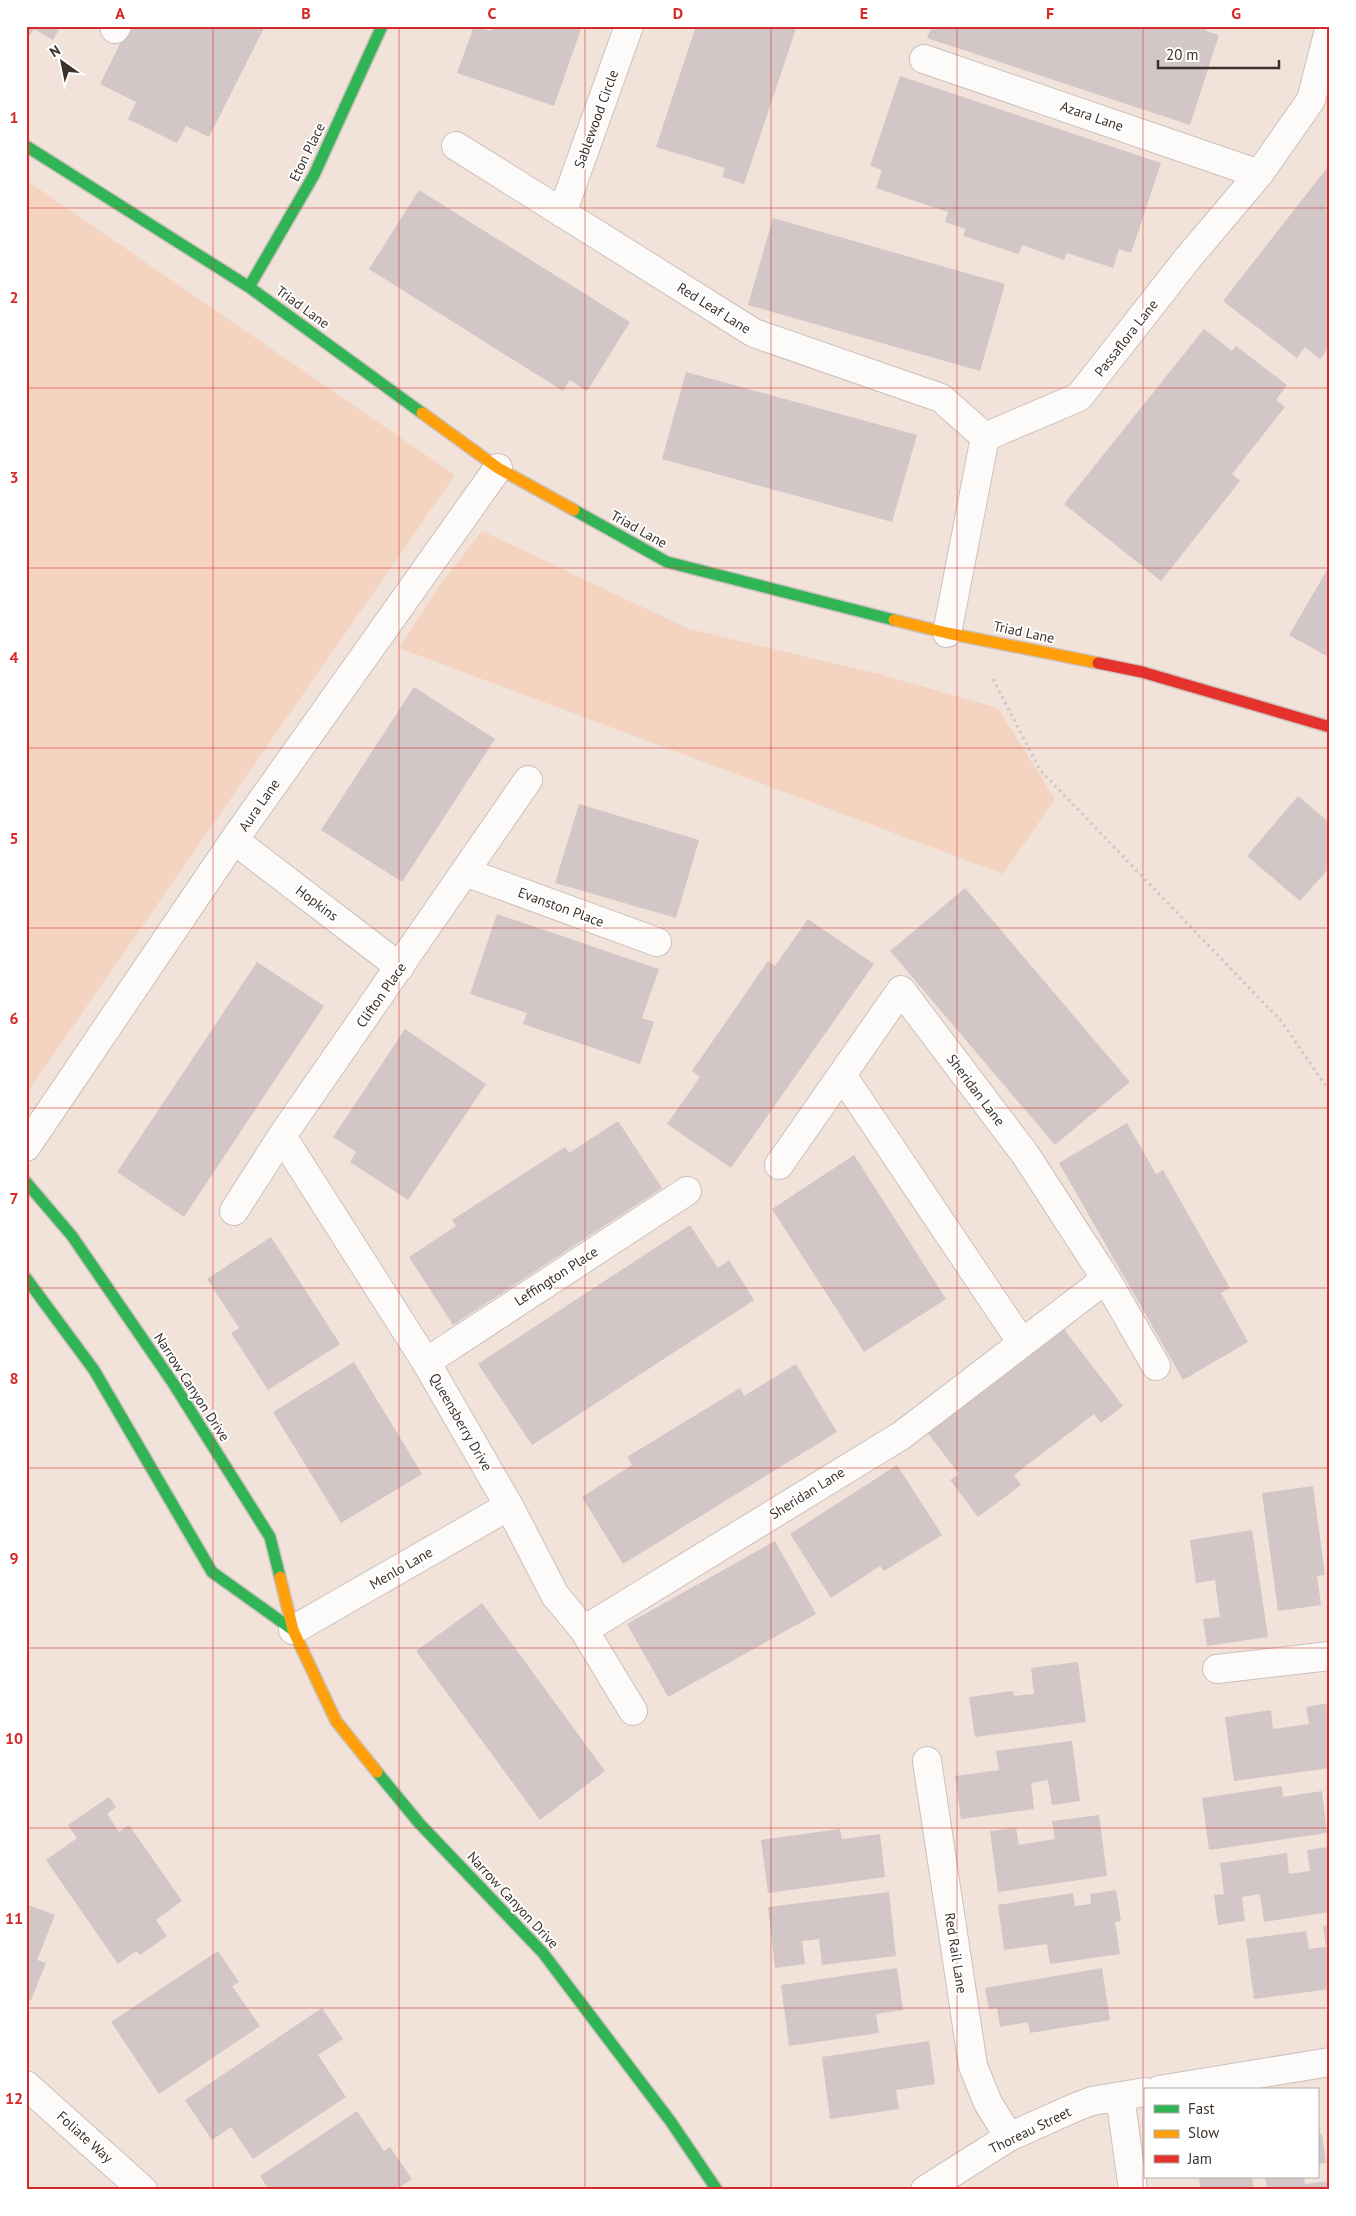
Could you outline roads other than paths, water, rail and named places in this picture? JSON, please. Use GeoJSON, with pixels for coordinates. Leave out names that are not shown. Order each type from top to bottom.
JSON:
{"type":"FeatureCollection","features":[{"type":"Feature","properties":{"kind":"street","name":"Eton Place"},"geometry":{"type":"LineString","coordinates":[[248,287],[314,175],[382,26]]}},
{"type":"Feature","properties":{"kind":"street","name":"Sablewood Circle"},"geometry":{"type":"LineString","coordinates":[[562,213],[630,26]]}},
{"type":"Feature","properties":{"kind":"street","name":"Passaflora Lane"},"geometry":{"type":"LineString","coordinates":[[985,437],[1079,397],[1188,258],[1259,174],[1311,100],[1330,26]]}},
{"type":"Feature","properties":{"kind":"street","name":"Azara Lane"},"geometry":{"type":"LineString","coordinates":[[924,59],[1259,174]]}},
{"type":"Feature","properties":{"kind":"street","name":"Triad Lane"},"geometry":{"type":"LineString","coordinates":[[26,146],[248,287],[498,468],[667,562],[959,635],[1142,672],[1330,726]]}},
{"type":"Feature","properties":{"kind":"street","name":"Red Leaf Lane"},"geometry":{"type":"LineString","coordinates":[[456,146],[754,333],[941,398],[985,437]]}},
{"type":"Feature","properties":{"kind":"street"},"geometry":{"type":"LineString","coordinates":[[959,635],[985,437]]}},
{"type":"Feature","properties":{"kind":"street","name":"Aura Lane"},"geometry":{"type":"LineString","coordinates":[[26,1147],[234,840],[498,468]]}},
{"type":"Feature","properties":{"kind":"street","name":"Clifton Place"},"geometry":{"type":"LineString","coordinates":[[234,1211],[282,1136],[528,780]]}},
{"type":"Feature","properties":{"kind":"street","name":"Hopkins"},"geometry":{"type":"LineString","coordinates":[[234,840],[400,967]]}},
{"type":"Feature","properties":{"kind":"street","name":"Evanston Place"},"geometry":{"type":"LineString","coordinates":[[465,872],[657,942]]}},
{"type":"Feature","properties":{"kind":"street","name":"Sheridan Lane"},"geometry":{"type":"LineString","coordinates":[[779,1165],[901,990],[1025,1154],[1106,1279],[1156,1366]]}},
{"type":"Feature","properties":{"kind":"street"},"geometry":{"type":"LineString","coordinates":[[842,1075],[1022,1344]]}},
{"type":"Feature","properties":{"kind":"street","name":"Queensberry Drive"},"geometry":{"type":"LineString","coordinates":[[282,1136],[426,1362],[509,1506],[555,1595],[584,1630],[633,1711]]}},
{"type":"Feature","properties":{"kind":"street","name":"Narrow Canyon Drive"},"geometry":{"type":"LineString","coordinates":[[26,1182],[72,1236],[173,1383],[270,1537],[293,1630],[336,1721],[419,1823],[544,1953],[671,2122],[717,2190]]}},
{"type":"Feature","properties":{"kind":"street","name":"Leffington Place"},"geometry":{"type":"LineString","coordinates":[[426,1362],[686,1191]]}},
{"type":"Feature","properties":{"kind":"street","name":"Narrow Canyon Drive"},"geometry":{"type":"LineString","coordinates":[[26,1278],[94,1370],[212,1572],[293,1630]]}},
{"type":"Feature","properties":{"kind":"street","name":"Sheridan Lane"},"geometry":{"type":"LineString","coordinates":[[584,1630],[902,1435],[1106,1279]]}},
{"type":"Feature","properties":{"kind":"street","name":"Menlo Lane"},"geometry":{"type":"LineString","coordinates":[[293,1630],[509,1506]]}},
{"type":"Feature","properties":{"kind":"street"},"geometry":{"type":"LineString","coordinates":[[1217,1669],[1330,1656]]}},
{"type":"Feature","properties":{"kind":"street","name":"Red Rail Lane"},"geometry":{"type":"LineString","coordinates":[[927,1761],[973,2066],[988,2103],[1009,2137]]}},
{"type":"Feature","properties":{"kind":"street"},"geometry":{"type":"LineString","coordinates":[[1171,2088],[1330,2062]]}},
{"type":"Feature","properties":{"kind":"street","name":"Foliate Way"},"geometry":{"type":"LineString","coordinates":[[26,2085],[143,2190]]}},
{"type":"Feature","properties":{"kind":"street"},"geometry":{"type":"LineString","coordinates":[[1132,2094],[1133,2190]]}},
{"type":"Feature","properties":{"kind":"street","name":"Thoreau Street"},"geometry":{"type":"LineString","coordinates":[[924,2190],[1009,2137],[1092,2101],[1132,2094]]}}]}
